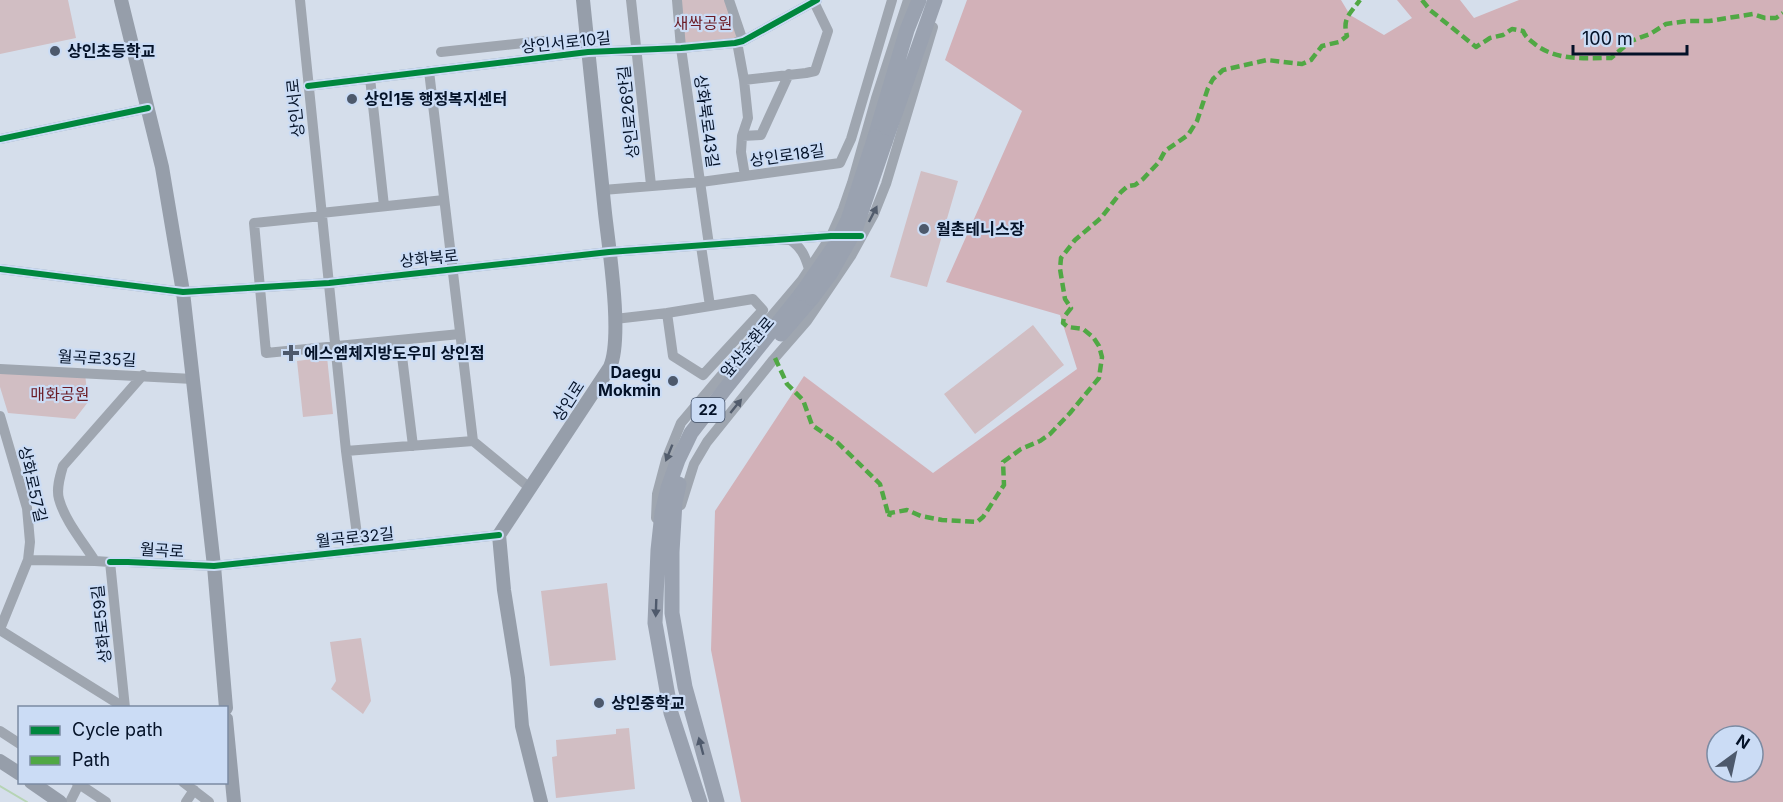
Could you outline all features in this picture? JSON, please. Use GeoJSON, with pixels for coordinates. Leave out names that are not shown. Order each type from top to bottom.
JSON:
{"type":"FeatureCollection","features":[{"type":"Feature","properties":{"kind":"highway","name":"앞산순환로"},"geometry":{"type":"LineString","coordinates":[[700,802],[671,713],[655,623],[665,551],[681,476],[699,436],[813,296],[830,273],[855,230],[907,30],[919,0]]}},
{"type":"Feature","properties":{"kind":"highway","name":"앞산순환로"},"geometry":{"type":"LineString","coordinates":[[880,139],[935,0]]}},
{"type":"Feature","properties":{"kind":"highway","name":"앞산순환로"},"geometry":{"type":"LineString","coordinates":[[665,551],[672,613],[683,676],[717,802]]}},
{"type":"Feature","properties":{"kind":"main road"},"geometry":{"type":"LineString","coordinates":[[121,0],[162,166],[183,292],[213,566],[225,706]]}},
{"type":"Feature","properties":{"kind":"main road","name":"상인로"},"geometry":{"type":"LineString","coordinates":[[499,535],[610,367],[614,357],[615,319],[583,0]]}},
{"type":"Feature","properties":{"kind":"main road"},"geometry":{"type":"LineString","coordinates":[[499,535],[522,726],[541,802]]}},
{"type":"Feature","properties":{"kind":"main road"},"geometry":{"type":"LineString","coordinates":[[228,756],[234,802]]}},
{"type":"Feature","properties":{"kind":"main road"},"geometry":{"type":"LineString","coordinates":[[0,761],[18,773]]}},
{"type":"Feature","properties":{"kind":"main road"},"geometry":{"type":"LineString","coordinates":[[33,784],[60,802]]}},
{"type":"Feature","properties":{"kind":"street","name":"상인서로"},"geometry":{"type":"LineString","coordinates":[[300,0],[358,550]]}},
{"type":"Feature","properties":{"kind":"street","name":"상인로26안길"},"geometry":{"type":"LineString","coordinates":[[631,0],[651,185]]}},
{"type":"Feature","properties":{"kind":"street","name":"상화북로43길"},"geometry":{"type":"LineString","coordinates":[[677,0],[681,48],[700,182],[710,306]]}},
{"type":"Feature","properties":{"kind":"street"},"geometry":{"type":"LineString","coordinates":[[729,0],[740,41],[748,118],[742,136],[741,152],[745,176]]}},
{"type":"Feature","properties":{"kind":"street","name":"상인로18길"},"geometry":{"type":"LineString","coordinates":[[603,190],[700,182],[840,163],[856,123],[892,0]]}},
{"type":"Feature","properties":{"kind":"street"},"geometry":{"type":"LineString","coordinates":[[665,551],[657,494],[666,460],[681,423],[807,272],[831,236],[852,183],[876,98],[908,0]]}},
{"type":"Feature","properties":{"kind":"street"},"geometry":{"type":"LineString","coordinates":[[813,296],[851,256],[884,191],[941,0]]}},
{"type":"Feature","properties":{"kind":"street"},"geometry":{"type":"LineString","coordinates":[[744,80],[806,74],[815,71],[828,31],[815,1]]}},
{"type":"Feature","properties":{"kind":"street","name":"상인서로10길"},"geometry":{"type":"LineString","coordinates":[[308,86],[588,51],[681,48],[740,41],[815,1]]}},
{"type":"Feature","properties":{"kind":"street"},"geometry":{"type":"LineString","coordinates":[[441,52],[543,41]]}},
{"type":"Feature","properties":{"kind":"street","name":"상화북로"},"geometry":{"type":"LineString","coordinates":[[429,71],[473,441]]}},
{"type":"Feature","properties":{"kind":"street"},"geometry":{"type":"LineString","coordinates":[[742,136],[761,135],[789,74]]}},
{"type":"Feature","properties":{"kind":"street"},"geometry":{"type":"LineString","coordinates":[[370,78],[384,206]]}},
{"type":"Feature","properties":{"kind":"street"},"geometry":{"type":"LineString","coordinates":[[0,139],[147,108]]}},
{"type":"Feature","properties":{"kind":"street"},"geometry":{"type":"LineString","coordinates":[[444,200],[254,223],[266,353],[460,334]]}},
{"type":"Feature","properties":{"kind":"street","name":"상화북로"},"geometry":{"type":"LineString","coordinates":[[0,269],[183,292],[329,283],[609,252],[831,236],[861,236]]}},
{"type":"Feature","properties":{"kind":"street"},"geometry":{"type":"LineString","coordinates":[[789,239],[800,247],[807,272],[819,281],[824,290],[813,296]]}},
{"type":"Feature","properties":{"kind":"street"},"geometry":{"type":"LineString","coordinates":[[615,319],[753,299],[763,310],[703,375],[673,356],[667,313]]}},
{"type":"Feature","properties":{"kind":"street"},"geometry":{"type":"LineString","coordinates":[[400,340],[413,446]]}},
{"type":"Feature","properties":{"kind":"street","name":"월곡로35길"},"geometry":{"type":"LineString","coordinates":[[0,369],[193,379]]}},
{"type":"Feature","properties":{"kind":"street","name":"상화로59길"},"geometry":{"type":"LineString","coordinates":[[125,706],[110,562],[95,561],[67,517],[58,497],[59,477],[63,466],[143,375]]}},
{"type":"Feature","properties":{"kind":"street","name":"상화로57길"},"geometry":{"type":"LineString","coordinates":[[0,416],[29,522],[28,560],[0,630]]}},
{"type":"Feature","properties":{"kind":"street"},"geometry":{"type":"LineString","coordinates":[[346,451],[473,441],[530,488]]}},
{"type":"Feature","properties":{"kind":"street","name":"월곡로32길"},"geometry":{"type":"LineString","coordinates":[[213,566],[499,535]]}},
{"type":"Feature","properties":{"kind":"street"},"geometry":{"type":"LineString","coordinates":[[28,560],[95,561]]}},
{"type":"Feature","properties":{"kind":"street","name":"월곡로"},"geometry":{"type":"LineString","coordinates":[[110,562],[213,566]]}},
{"type":"Feature","properties":{"kind":"street"},"geometry":{"type":"LineString","coordinates":[[0,630],[122,706]]}},
{"type":"Feature","properties":{"kind":"street"},"geometry":{"type":"LineString","coordinates":[[0,731],[18,743]]}},
{"type":"Feature","properties":{"kind":"street"},"geometry":{"type":"LineString","coordinates":[[70,802],[78,784]]}},
{"type":"Feature","properties":{"kind":"street"},"geometry":{"type":"LineString","coordinates":[[79,784],[106,802]]}},
{"type":"Feature","properties":{"kind":"street"},"geometry":{"type":"LineString","coordinates":[[185,784],[209,802]]}},
{"type":"Feature","properties":{"kind":"street"},"geometry":{"type":"LineString","coordinates":[[186,802],[194,790]]}},
{"type":"Feature","properties":{"kind":"green space"},"geometry":{"type":"Polygon","coordinates":[[[0,0],[68,0],[76,38],[0,54],[0,0]]]}},
{"type":"Feature","properties":{"kind":"green space","name":"새싹공원"},"geometry":{"type":"Polygon","coordinates":[[[677,0],[729,0],[743,41],[681,48],[677,0]]]}},
{"type":"Feature","properties":{"kind":"green space","name":"월촌테니스장"},"geometry":{"type":"Polygon","coordinates":[[[921,171],[958,181],[927,287],[890,277],[921,171]]]}},
{"type":"Feature","properties":{"kind":"green space"},"geometry":{"type":"Polygon","coordinates":[[[1033,325],[1064,365],[975,434],[944,394],[1033,325]]]}},
{"type":"Feature","properties":{"kind":"green space"},"geometry":{"type":"Polygon","coordinates":[[[327,357],[333,414],[303,417],[297,361],[327,357]]]}},
{"type":"Feature","properties":{"kind":"green space","name":"매화공원"},"geometry":{"type":"Polygon","coordinates":[[[0,369],[85,373],[88,402],[75,419],[8,413],[0,387],[0,369]]]}},
{"type":"Feature","properties":{"kind":"green space"},"geometry":{"type":"Polygon","coordinates":[[[607,583],[616,660],[550,666],[541,591],[607,583]]]}},
{"type":"Feature","properties":{"kind":"green space"},"geometry":{"type":"Polygon","coordinates":[[[361,638],[371,701],[363,714],[331,689],[336,681],[330,642],[361,638]]]}},
{"type":"Feature","properties":{"kind":"green space"},"geometry":{"type":"Polygon","coordinates":[[[629,728],[635,789],[556,798],[552,757],[557,756],[556,740],[616,734],[616,729],[629,728]]]}},
{"type":"Feature","properties":{"kind":"shaded area"},"geometry":{"type":"Polygon","coordinates":[[[967,0],[1341,0],[1350,15],[1384,35],[1412,18],[1397,0],[1460,0],[1474,18],[1519,0],[1783,0],[1783,802],[741,802],[711,650],[715,511],[804,376],[933,473],[1077,369],[1060,315],[946,282],[1022,111],[945,60],[967,0]]]}},
{"type":"Feature","properties":{"kind":"waterway"},"geometry":{"type":"LineString","coordinates":[[0,786],[27,802]]}},
{"type":"Feature","properties":{"kind":"marked path"},"geometry":{"type":"LineString","coordinates":[[775,358],[787,384],[803,400],[812,425],[838,443],[880,484],[889,517],[890,513],[907,510],[921,516],[942,520],[977,522],[983,517],[1004,485],[1003,462],[1021,449],[1050,434],[1099,378],[1102,357],[1099,346],[1083,329],[1068,327],[1063,323],[1064,317],[1071,308],[1065,299],[1060,269],[1061,258],[1075,240],[1101,218],[1121,192],[1143,179],[1159,162],[1165,151],[1188,135],[1197,121],[1208,88],[1213,79],[1223,70],[1267,60],[1302,64],[1311,60],[1322,46],[1339,42],[1347,36],[1346,20],[1360,0]]}},
{"type":"Feature","properties":{"kind":"marked path"},"geometry":{"type":"LineString","coordinates":[[1422,0],[1430,10],[1476,47],[1512,29],[1523,31],[1528,39],[1553,54],[1581,58],[1611,58],[1631,41],[1650,34],[1666,24],[1709,21],[1753,14],[1765,18],[1776,18],[1783,13]]}},
{"type":"Feature","properties":{"kind":"cycle path"},"geometry":{"type":"LineString","coordinates":[[308,86],[588,52],[735,43],[743,41],[817,0]]}},
{"type":"Feature","properties":{"kind":"cycle path"},"geometry":{"type":"LineString","coordinates":[[0,139],[148,108]]}},
{"type":"Feature","properties":{"kind":"cycle path"},"geometry":{"type":"LineString","coordinates":[[0,269],[183,292],[329,283],[609,252],[831,236],[861,236]]}},
{"type":"Feature","properties":{"kind":"cycle path"},"geometry":{"type":"LineString","coordinates":[[110,562],[214,566],[499,535]]}},
{"type":"Feature","properties":{"kind":"place","name":"상인초등학교"},"geometry":{"type":"Point","coordinates":[55,51]}},
{"type":"Feature","properties":{"kind":"place","name":"상인1동 행정복지센터"},"geometry":{"type":"Point","coordinates":[352,99]}},
{"type":"Feature","properties":{"kind":"place","name":"월촌테니스장"},"geometry":{"type":"Point","coordinates":[924,229]}},
{"type":"Feature","properties":{"kind":"place","name":"에스엠체지방도우미 상인점"},"geometry":{"type":"Point","coordinates":[291,353]}},
{"type":"Feature","properties":{"kind":"place","name":"Daegu Mokmin"},"geometry":{"type":"Point","coordinates":[673,381]}},
{"type":"Feature","properties":{"kind":"place","name":"상인중학교"},"geometry":{"type":"Point","coordinates":[599,703]}}]}
